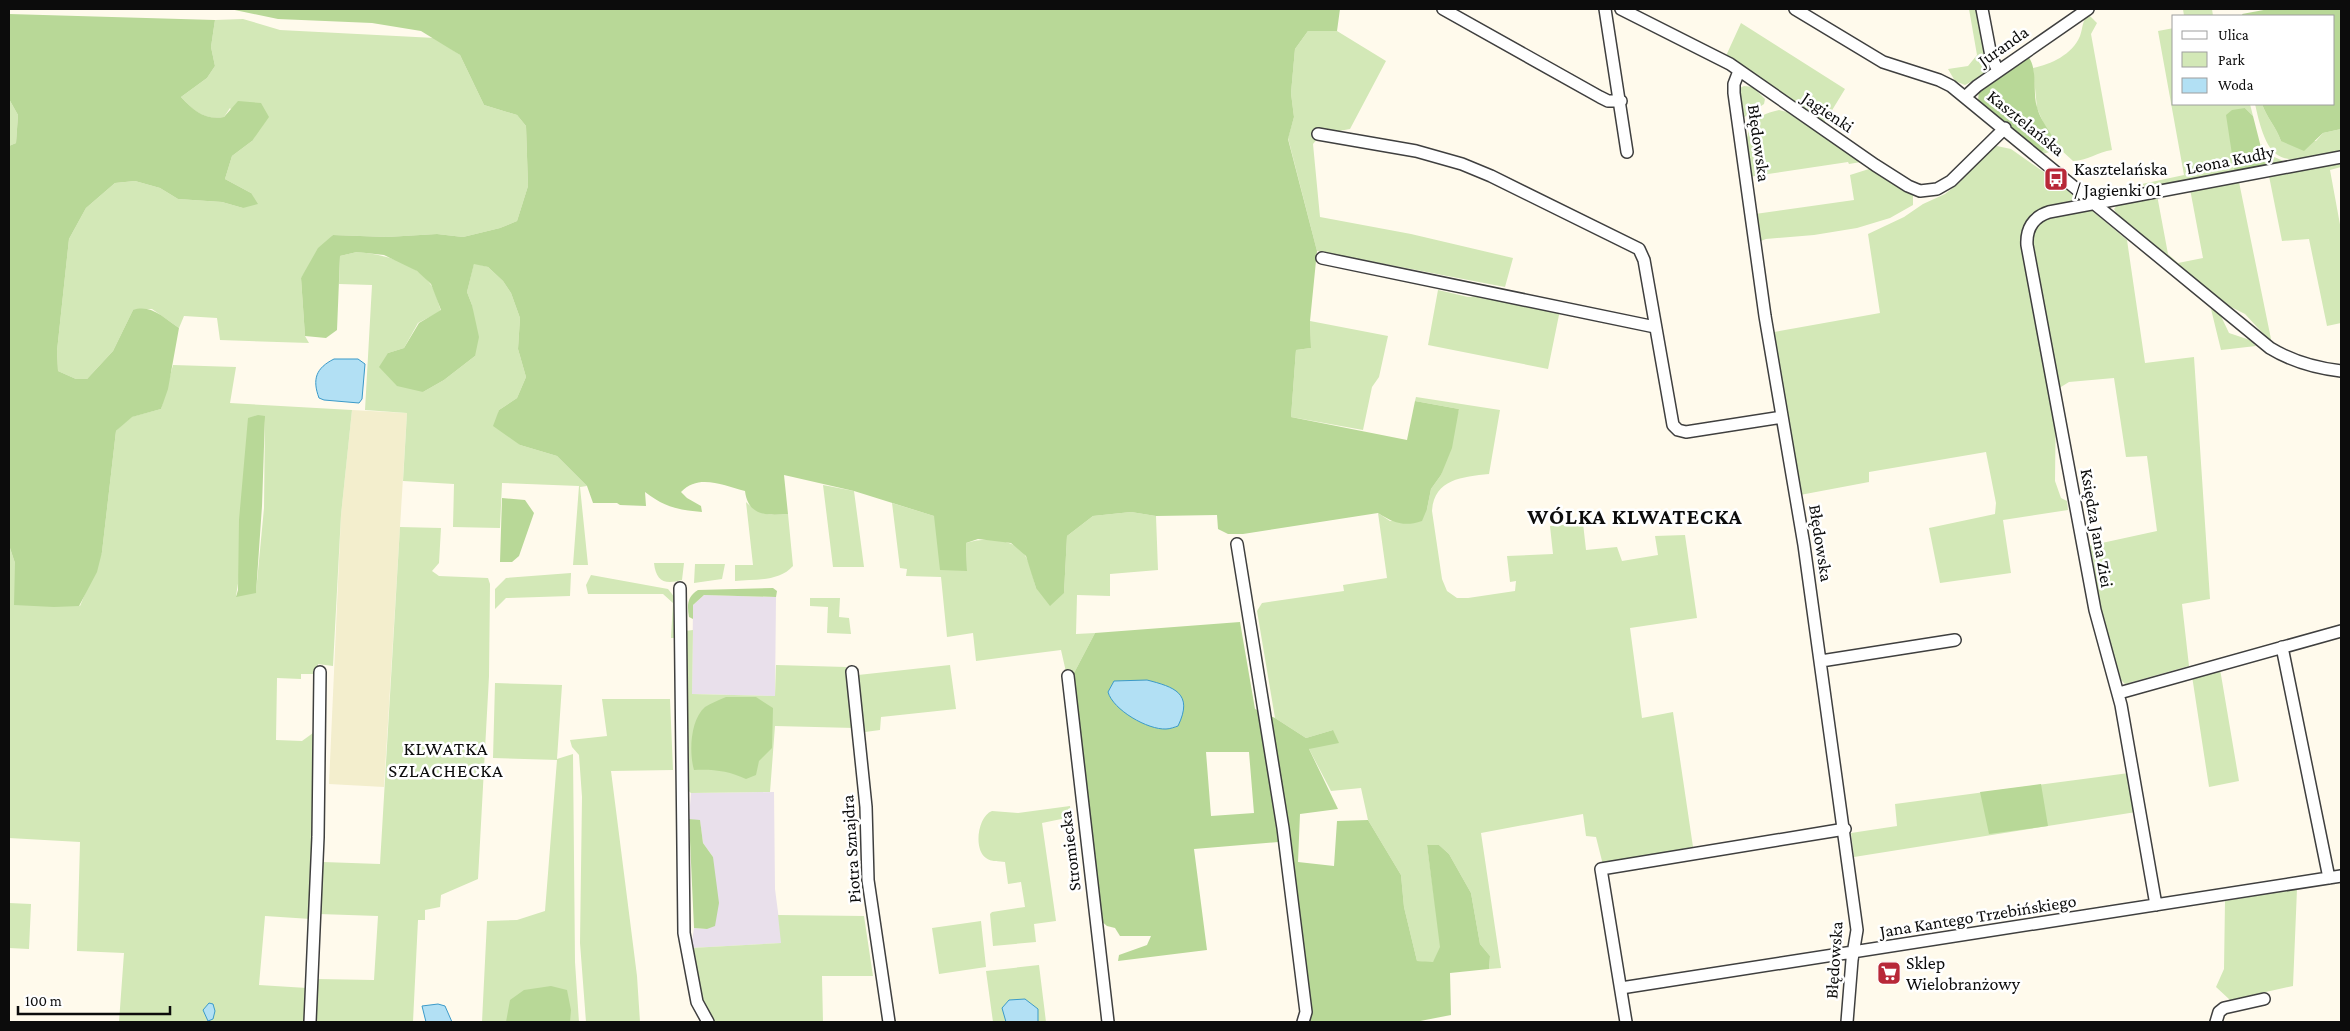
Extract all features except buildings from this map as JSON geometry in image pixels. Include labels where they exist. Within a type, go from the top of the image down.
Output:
[{"type":"street","points":[[1443,9],[1600,97],[1621,101]]},
{"type":"street","points":[[1605,9],[1621,101],[1627,152]]},
{"type":"street","name":"Jagienki","points":[[1621,9],[1720,59],[1875,165],[1908,186],[1920,191],[1937,189],[1951,181],[2005,128]]},
{"type":"street","name":"Kasztelańska","points":[[1795,9],[1883,62],[1939,80],[1965,97],[2270,348],[2306,365],[2341,371]]},
{"type":"street","points":[[1982,9],[1991,56],[1998,71]]},
{"type":"street","name":"Juranda","points":[[1965,97],[1977,86],[2088,9]]},
{"type":"street","name":"Błędowska","points":[[1739,71],[1734,84],[1734,92],[1765,316],[1821,661],[1857,930],[1847,1022]]},
{"type":"street","points":[[1318,134],[1416,151],[1462,164],[1633,246],[1643,254],[1670,418],[1678,430],[1695,431],[1782,417]]},
{"type":"street","name":"Leona Kudły","points":[[2095,203],[2341,157]]},
{"type":"street","name":"Księdza Jana Ziei","points":[[2095,203],[2040,215],[2032,223],[2027,236],[2095,610],[2119,693],[2156,905]]},
{"type":"street","points":[[1322,258],[1655,327]]},
{"type":"street","points":[[1237,544],[1283,828],[1306,1012],[1303,1022]]},
{"type":"street","points":[[680,588],[684,932],[697,1002],[708,1022]]},
{"type":"street","points":[[2119,693],[2341,631]]},
{"type":"street","points":[[1821,661],[1955,640]]},
{"type":"street","points":[[2282,647],[2328,878]]},
{"type":"street","points":[[310,1022],[318,837],[320,672]]},
{"type":"street","name":"Piotra Sznajdra","points":[[852,672],[866,807],[868,880],[888,1022]]},
{"type":"street","name":"Stromiecka","points":[[1068,676],[1108,1022]]},
{"type":"street","points":[[1626,1022],[1602,869],[1844,829]]},
{"type":"street","name":"Jana Kantego Trzebińskiego","points":[[1621,988],[2341,876]]},
{"type":"street","points":[[2216,1022],[2219,1012],[2224,1008],[2264,999]]},
{"type":"shaded area","points":[[352,410],[407,413],[384,787],[329,784],[341,515]]},
{"type":"shaded area","points":[[704,595],[776,597],[775,696],[692,694],[693,605]]},
{"type":"shaded area","points":[[774,792],[775,889],[782,943],[691,948],[694,928],[707,929],[713,857],[703,843],[700,821],[689,819],[691,793]]},
{"type":"green space","points":[[230,9],[1340,9],[1337,31],[1308,31],[1295,49],[1291,93],[1294,117],[1288,139],[1317,251],[1310,321],[1311,348],[1296,350],[1291,417],[1407,440],[1415,401],[1459,409],[1452,448],[1441,475],[1431,489],[1427,509],[1422,521],[1416,523],[1399,523],[1378,513],[1243,534],[1228,534],[1218,529],[1217,515],[1156,516],[1131,512],[1093,516],[1067,536],[1064,593],[1050,606],[1036,588],[1026,556],[1011,543],[978,539],[966,543],[967,571],[940,570],[934,516],[854,491],[784,475],[788,514],[773,515],[760,513],[750,505],[745,491],[712,482],[696,483],[688,486],[681,492],[701,506],[702,512],[672,507],[645,492],[646,506],[593,503],[587,486],[557,456],[520,445],[493,426],[499,410],[517,398],[526,377],[518,349],[520,318],[511,293],[503,281],[488,267],[474,264],[467,292],[479,337],[475,356],[444,380],[423,392],[397,386],[379,367],[388,353],[404,348],[419,323],[441,310],[431,284],[417,271],[384,255],[357,252],[340,256],[337,330],[326,338],[305,336],[301,278],[318,248],[333,235],[387,237],[437,234],[463,237],[500,228],[517,221],[528,186],[526,126],[517,115],[484,105],[460,55],[421,31],[372,23],[278,19]]},
{"type":"green space","points":[[1969,9],[1977,9],[1988,69],[1984,75],[1965,85],[1955,81],[1948,69],[1968,66],[1977,55]]},
{"type":"green space","points":[[2183,9],[2212,9],[2213,15],[2184,15]]},
{"type":"green space","points":[[2269,9],[2341,9],[2341,129],[2323,133],[2304,151],[2281,141],[2262,105],[2335,105],[2335,15],[2242,14]]},
{"type":"green space","points":[[9,14],[215,20],[211,47],[215,66],[207,78],[181,97],[195,110],[205,116],[224,117],[238,101],[261,103],[269,117],[252,141],[232,156],[225,179],[251,193],[258,204],[243,208],[222,202],[178,199],[160,188],[135,181],[115,183],[86,208],[69,239],[57,351],[58,371],[76,379],[87,379],[113,351],[133,310],[152,310],[179,328],[168,389],[161,409],[132,417],[116,431],[102,552],[97,572],[79,606],[14,605],[15,563],[9,545],[9,146],[16,143],[18,115],[9,99]]},
{"type":"green space","points":[[2088,14],[2097,23],[2091,34],[2112,150],[2083,160],[2073,161],[2060,149],[2039,155],[2045,147],[2043,122],[2037,108],[2033,68],[2060,58],[2072,48],[2080,36]]},
{"type":"green space","points":[[243,19],[280,30],[435,38],[460,55],[484,105],[517,115],[526,126],[528,186],[517,221],[500,228],[463,237],[437,234],[387,237],[333,235],[301,278],[305,336],[309,343],[220,340],[217,318],[184,316],[179,328],[152,309],[133,310],[113,351],[87,379],[76,379],[58,371],[57,351],[69,239],[86,208],[115,183],[135,181],[160,188],[178,199],[222,202],[243,208],[251,193],[225,179],[232,156],[252,141],[230,108],[224,117],[205,116],[195,110],[181,97],[207,78],[215,66],[211,47],[215,20]]},
{"type":"green space","points":[[1741,23],[1845,89],[1823,125],[1725,58]]},
{"type":"green space","points":[[2172,28],[2172,105],[2250,105],[2253,116],[2245,108],[2235,174],[2146,187],[2142,184],[2184,175],[2158,31]]},
{"type":"green space","points":[[1308,31],[1337,31],[1386,61],[1350,129],[1339,131],[1334,141],[1318,138],[1313,144],[1320,217],[1411,234],[1513,258],[1505,287],[1317,251],[1288,138],[1294,117],[1291,93],[1295,49]]},
{"type":"green space","points":[[2026,54],[2030,59],[2034,72],[2038,111],[2054,139],[2039,155],[1978,101],[1979,90]]},
{"type":"green space","points":[[1744,86],[1753,87],[1765,99],[1764,104],[1740,120],[1740,88]]},
{"type":"green space","points":[[9,99],[18,115],[16,143],[9,146]]},
{"type":"green space","points":[[2255,105],[2262,105],[2281,141],[2316,141],[2323,133],[2341,129],[2341,152],[2305,159],[2281,157],[2273,151],[2266,141]]},
{"type":"green space","points":[[2245,108],[2253,116],[2266,167],[2235,174],[2226,115],[2232,110]]},
{"type":"green space","points":[[1779,110],[1787,112],[1861,162],[1849,164],[1848,162],[1748,177],[1746,144],[1751,126],[1757,119]]},
{"type":"green space","points":[[2261,144],[2272,156],[2288,163],[2266,167]]},
{"type":"green space","points":[[1997,146],[2011,149],[2058,182],[2127,240],[2145,363],[2194,357],[2210,599],[2182,604],[2189,666],[2125,684],[2120,679],[2101,617],[2088,546],[2157,531],[2147,456],[2126,457],[2114,378],[2069,382],[2056,390],[2055,481],[2061,498],[2067,501],[2068,510],[2003,520],[2011,573],[1940,583],[1929,528],[1995,514],[1996,503],[1986,452],[1869,472],[1869,482],[1800,495],[1778,379],[1774,332],[1880,313],[1868,234],[1904,217],[1923,204],[1945,194],[1959,183],[1990,149]]},
{"type":"green space","points":[[2341,161],[2341,167],[2330,170],[2341,230],[2341,323],[2327,326],[2309,239],[2282,241],[2269,176]]},
{"type":"green space","points":[[1869,169],[1913,194],[1913,205],[1890,218],[1857,228],[1814,235],[1766,239],[1758,242],[1755,214],[1854,200],[1850,175]]},
{"type":"green space","points":[[2239,182],[2271,339],[2269,340],[2245,314],[2227,305],[2137,232],[2114,209],[2120,202],[2157,195],[2168,254],[2178,263],[2203,258],[2190,189]]},
{"type":"green space","points":[[357,252],[387,257],[408,265],[425,277],[434,291],[441,311],[418,323],[404,348],[388,353],[423,392],[444,380],[475,356],[472,305],[467,292],[474,263],[488,267],[503,281],[511,293],[520,318],[518,349],[526,377],[517,398],[499,410],[497,419],[520,445],[557,456],[587,486],[580,487],[588,565],[573,565],[579,486],[502,483],[500,528],[453,527],[454,484],[403,481],[407,413],[365,410],[372,285],[339,284],[340,256]]},
{"type":"green space","points":[[1438,290],[1468,297],[1482,296],[1560,310],[1548,369],[1428,345]]},
{"type":"green space","points":[[2211,309],[2220,314],[2229,333],[2250,340],[2256,346],[2221,350]]},
{"type":"green space","points":[[1310,321],[1388,336],[1379,377],[1372,387],[1363,430],[1291,417],[1296,350],[1311,348]]},
{"type":"green space","points":[[173,365],[236,367],[230,403],[352,410],[341,515],[333,666],[318,664],[316,674],[301,674],[301,679],[277,678],[276,740],[302,741],[313,733],[317,742],[311,919],[265,916],[259,985],[307,988],[305,1022],[119,1022],[124,953],[77,951],[80,842],[9,838],[9,545],[15,563],[80,606],[102,552],[116,431],[131,417],[161,409]],"holes":[[[265,416],[264,508],[256,592],[236,596]]]},
{"type":"green space","points":[[1416,397],[1500,410],[1489,474],[1451,482],[1438,492],[1434,500],[1432,511],[1442,579],[1447,591],[1457,598],[1515,591],[1516,581],[1510,582],[1507,556],[1553,554],[1550,526],[1583,523],[1586,550],[1617,547],[1622,561],[1658,555],[1655,536],[1685,535],[1697,618],[1630,628],[1642,718],[1673,712],[1693,847],[1603,865],[1596,837],[1586,836],[1583,814],[1481,833],[1501,968],[1489,969],[1490,956],[1480,944],[1471,893],[1449,854],[1439,845],[1427,845],[1441,947],[1433,963],[1417,961],[1404,907],[1401,875],[1368,820],[1361,788],[1331,791],[1309,749],[1333,730],[1306,738],[1275,718],[1257,611],[1262,603],[1344,591],[1343,585],[1387,578],[1378,513],[1390,521],[1427,509],[1431,489],[1441,475],[1459,409],[1415,401]]},
{"type":"green space","points":[[258,415],[265,416],[262,506],[256,593],[236,597],[238,590],[239,520],[248,418]]},
{"type":"green space","points":[[823,485],[854,491],[864,567],[833,567]]},
{"type":"green space","points":[[502,498],[525,500],[534,513],[519,556],[512,562],[500,562]]},
{"type":"green space","points":[[746,502],[765,514],[788,514],[793,566],[781,575],[766,579],[735,581],[735,565],[753,565]]},
{"type":"green space","points":[[892,503],[934,516],[967,571],[966,543],[991,540],[1008,543],[1022,551],[1026,557],[1036,588],[1064,593],[1067,536],[1093,516],[1131,512],[1156,516],[1158,570],[1110,574],[1110,596],[1077,595],[1076,634],[1095,633],[1074,673],[1066,672],[1061,650],[976,661],[973,633],[947,637],[941,577],[906,576],[907,569],[900,568]]},
{"type":"green space","points":[[400,527],[441,528],[439,563],[432,571],[439,576],[488,578],[490,584],[489,676],[478,879],[441,895],[440,907],[425,910],[425,920],[418,920],[413,1022],[314,1022],[317,979],[374,980],[378,916],[319,914],[323,862],[380,864]]},
{"type":"green space","points":[[654,563],[684,563],[682,580],[666,582],[662,580],[657,574]]},
{"type":"green space","points":[[695,564],[725,564],[722,579],[694,583]]},
{"type":"green space","points":[[571,573],[570,596],[506,598],[495,609],[495,589],[506,578]]},
{"type":"green space","points":[[591,575],[668,589],[676,599],[677,638],[671,638],[673,603],[663,594],[588,594],[586,585]]},
{"type":"green space","points":[[773,588],[777,591],[776,597],[704,595],[693,605],[693,619],[689,617],[689,602],[692,595],[698,590]]},
{"type":"green space","points":[[810,598],[840,598],[839,617],[849,618],[851,634],[827,633],[828,607],[810,606]]},
{"type":"green space","points":[[1240,622],[1255,709],[1275,718],[1306,738],[1333,730],[1339,743],[1309,749],[1338,809],[1300,814],[1298,862],[1334,866],[1337,821],[1368,820],[1401,875],[1404,907],[1417,961],[1433,962],[1440,947],[1427,845],[1439,845],[1449,854],[1471,893],[1480,944],[1490,956],[1489,969],[1450,973],[1451,1015],[1415,1022],[1309,1022],[1299,939],[1291,940],[1278,842],[1194,849],[1207,950],[1118,961],[1119,955],[1147,945],[1151,936],[1120,936],[1115,928],[1107,926],[1099,919],[1074,673],[1095,633]],"holes":[[[1206,752],[1249,752],[1254,813],[1211,816]]]},
{"type":"green space","points":[[693,630],[692,694],[775,696],[776,665],[846,667],[855,728],[775,726],[770,792],[691,793],[686,789],[685,631]]},
{"type":"green space","points":[[950,665],[956,709],[881,717],[880,730],[865,732],[862,722],[858,675]]},
{"type":"green space","points":[[2220,669],[2239,781],[2209,787],[2192,676]]},
{"type":"green space","points":[[495,683],[562,685],[557,759],[573,754],[575,962],[579,1022],[482,1022],[487,921],[517,920],[545,911],[557,760],[493,758]]},
{"type":"green space","points":[[726,697],[756,697],[773,708],[772,748],[759,761],[756,775],[746,779],[721,771],[694,770],[692,763],[691,746],[696,720],[705,707]]},
{"type":"green space","points":[[602,699],[670,699],[673,770],[611,771],[637,976],[640,1022],[586,1022],[580,943],[582,797],[579,755],[572,747],[570,740],[607,736]]},
{"type":"green space","points":[[2129,773],[2136,812],[1854,857],[1851,833],[1897,826],[1895,804]]},
{"type":"green space","points":[[2041,784],[2048,826],[1989,834],[1980,792]]},
{"type":"green space","points":[[1070,806],[1071,817],[1042,823],[1056,921],[1034,924],[1036,942],[993,946],[990,914],[992,912],[1025,907],[1021,882],[1008,884],[1005,862],[986,858],[979,848],[978,840],[983,819],[992,811],[1018,813]]},
{"type":"green space","points":[[689,819],[700,820],[703,843],[713,857],[719,903],[715,926],[707,929],[694,928]]},
{"type":"green space","points":[[2297,889],[2293,986],[2230,1000],[2216,987],[2224,969],[2225,901]]},
{"type":"green space","points":[[9,903],[31,904],[29,949],[9,948]]},
{"type":"green space","points":[[778,915],[864,916],[873,976],[822,976],[823,1022],[717,1022],[709,1016],[700,999],[691,948],[781,943]]},
{"type":"green space","points":[[981,921],[986,967],[939,974],[932,928]]},
{"type":"green space","points":[[1039,965],[1046,1022],[993,1022],[986,971]]},
{"type":"green space","points":[[551,986],[567,990],[571,1010],[570,1022],[506,1022],[510,1000],[524,990]]},
{"type":"water","points":[[334,359],[358,359],[365,364],[362,399],[359,403],[319,398],[316,385],[317,375],[323,366]]},
{"type":"water","points":[[1147,680],[1179,693],[1184,706],[1178,726],[1168,729],[1159,728],[1132,718],[1117,706],[1108,692],[1114,681]]},
{"type":"water","points":[[1025,999],[1038,1009],[1038,1022],[1006,1022],[1002,1008],[1009,1000]]},
{"type":"water","points":[[209,1003],[213,1004],[215,1011],[213,1019],[208,1021],[203,1010]]},
{"type":"water","points":[[438,1004],[445,1006],[452,1022],[426,1022],[422,1006]]},
{"type":"place","name":"Kasztelańska / Jagienki 01","points":[[2056,179]]},
{"type":"place","name":"Sklep Wielobranżowy","points":[[1889,973]]},
{"type":"district","name":"WÓLKA KLWATECKA","points":[[1635,516]]},
{"type":"district","name":"KLWATKA SZLACHECKA","points":[[446,759]]}]
